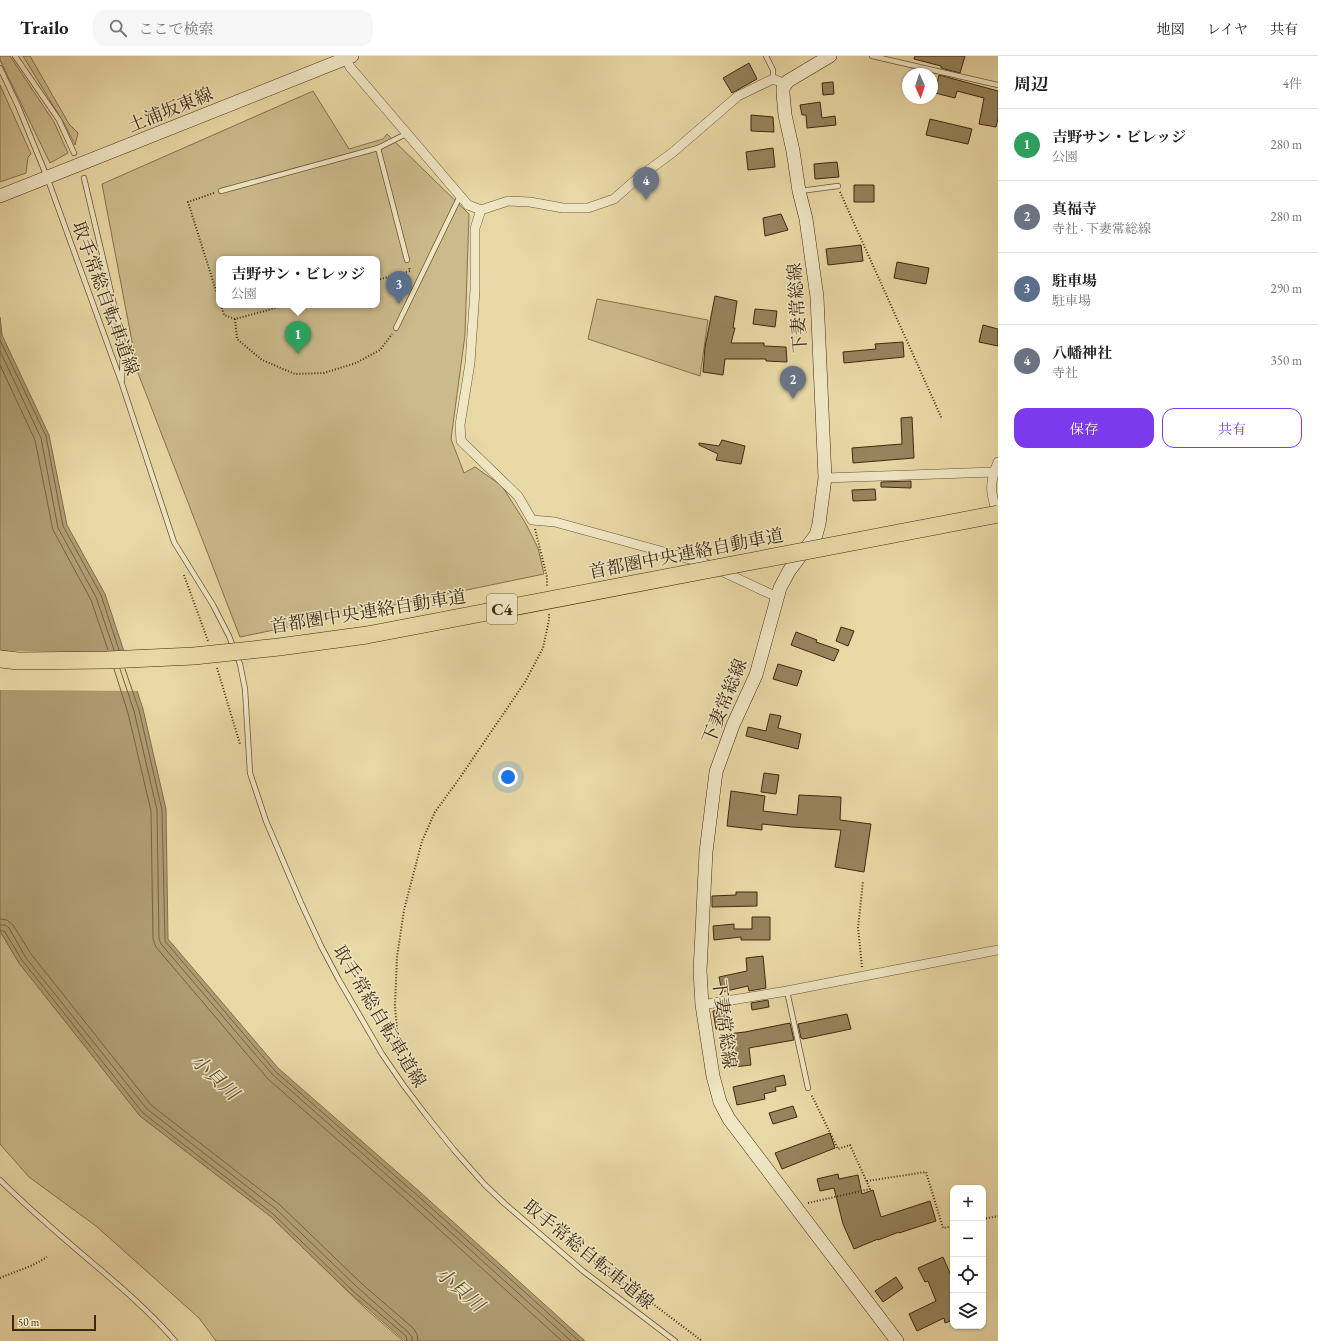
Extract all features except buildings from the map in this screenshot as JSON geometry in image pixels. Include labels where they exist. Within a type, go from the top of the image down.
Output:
[{"type":"highway","name":"首都圏中央連絡自動車道","points":[[0,659],[18,661],[107,660],[194,656],[279,647],[360,636],[998,516]]},
{"type":"main road","points":[[780,82],[830,56]]},
{"type":"main road","name":"土浦坂東線","points":[[0,196],[349,57]]},
{"type":"main road","name":"下妻常総線","points":[[780,82],[783,88],[785,115],[793,151],[799,191],[806,219],[817,297],[825,478],[819,524],[816,535],[789,571],[777,597],[756,675],[733,725],[716,772],[706,852],[700,971],[702,1005],[711,1062],[720,1102],[729,1119],[897,1341]]},
{"type":"street","points":[[349,57],[350,67],[408,133],[460,196],[468,205],[481,210],[508,201],[530,202],[563,208],[588,208],[614,199],[672,153],[738,96],[780,82]]},
{"type":"street","points":[[481,210],[475,228],[475,290],[472,341],[460,425],[461,441],[518,496],[532,520],[555,522],[704,563],[777,597]]},
{"type":"street","points":[[998,462],[994,472],[991,492],[998,516]]},
{"type":"street","points":[[825,478],[994,472]]},
{"type":"street","points":[[702,1005],[787,991],[863,975],[998,950]]},
{"type":"lane","points":[[15,56],[59,120],[74,153]]},
{"type":"lane","points":[[766,56],[780,82]]},
{"type":"lane","points":[[872,56],[998,85]]},
{"type":"lane","name":"取手常総自転車道線","points":[[0,68],[18,106],[122,384],[174,542],[213,605],[229,636],[240,664],[245,689],[250,773],[266,821],[321,946],[358,1014],[404,1086],[454,1150],[485,1185],[583,1271],[675,1341]]},
{"type":"lane","points":[[221,191],[378,148],[408,133]]},
{"type":"lane","points":[[378,148],[407,260]]},
{"type":"lane","points":[[84,178],[124,343],[122,384]]},
{"type":"lane","points":[[799,191],[838,186]]},
{"type":"lane","points":[[396,328],[460,196]]},
{"type":"lane","points":[[787,991],[808,1088]]},
{"type":"lane","points":[[0,1180],[60,1235],[132,1297],[164,1328],[175,1341]]},
{"type":"path","points":[[838,186],[942,419]]},
{"type":"path","points":[[216,291],[188,202],[221,191]]},
{"type":"path","points":[[380,279],[410,271],[407,260]]},
{"type":"path","points":[[221,308],[224,315],[235,319],[276,308]]},
{"type":"path","points":[[235,319],[237,339],[262,360],[295,374],[324,373],[356,363],[380,350],[396,328]]},
{"type":"path","points":[[532,520],[547,577],[548,591]]},
{"type":"path","points":[[404,1086],[398,1043],[395,1005],[397,957],[404,910],[422,841],[435,812],[525,682],[543,648],[549,613]]},
{"type":"path","points":[[863,881],[858,928],[863,975]]},
{"type":"path","points":[[795,1206],[870,1189],[850,1145],[838,1149],[808,1088]]},
{"type":"path","points":[[866,1181],[926,1172],[943,1228],[950,1227]]},
{"type":"path","points":[[986,1218],[998,1216]]},
{"type":"path","points":[[0,1278],[33,1265],[47,1257]]},
{"type":"path","points":[[594,1261],[702,1341]]},
{"type":"shaded area","points":[[0,56],[10,56],[54,122],[68,153],[50,163],[0,60]]},
{"type":"shaded area","points":[[23,56],[30,56],[69,124],[78,133],[75,145],[65,125]]},
{"type":"shaded area","points":[[0,85],[31,154],[28,157],[26,173],[0,182]]},
{"type":"shaded area","points":[[313,91],[349,149],[383,139],[387,134],[469,214],[465,335],[451,439],[464,473],[475,467],[502,486],[526,524],[538,548],[544,574],[240,637],[138,373],[102,184]]},
{"type":"shaded area","points":[[597,299],[708,320],[700,376],[588,339]]},
{"type":"shaded area","points":[[0,931],[19,963],[140,1116],[270,1216],[367,1310],[403,1341],[216,1341],[199,1318],[96,1226],[29,1177],[0,1144]]},
{"type":"water","name":"小貝川","points":[[0,317],[2,335],[49,435],[67,525],[105,594],[143,709],[166,809],[168,939],[278,1068],[420,1192],[585,1341],[405,1341],[351,1294],[270,1216],[140,1116],[19,963],[0,931]]},
{"type":"pier","points":[[0,651],[126,651],[139,691],[0,690]]},
{"type":"place","name":"八幡神社","points":[[646,200]]},
{"type":"place","name":"駐車場","points":[[399,304]]},
{"type":"place","name":"吉野サン・ビレッジ","points":[[298,354]]},
{"type":"place","name":"真福寺","points":[[793,399]]}]
